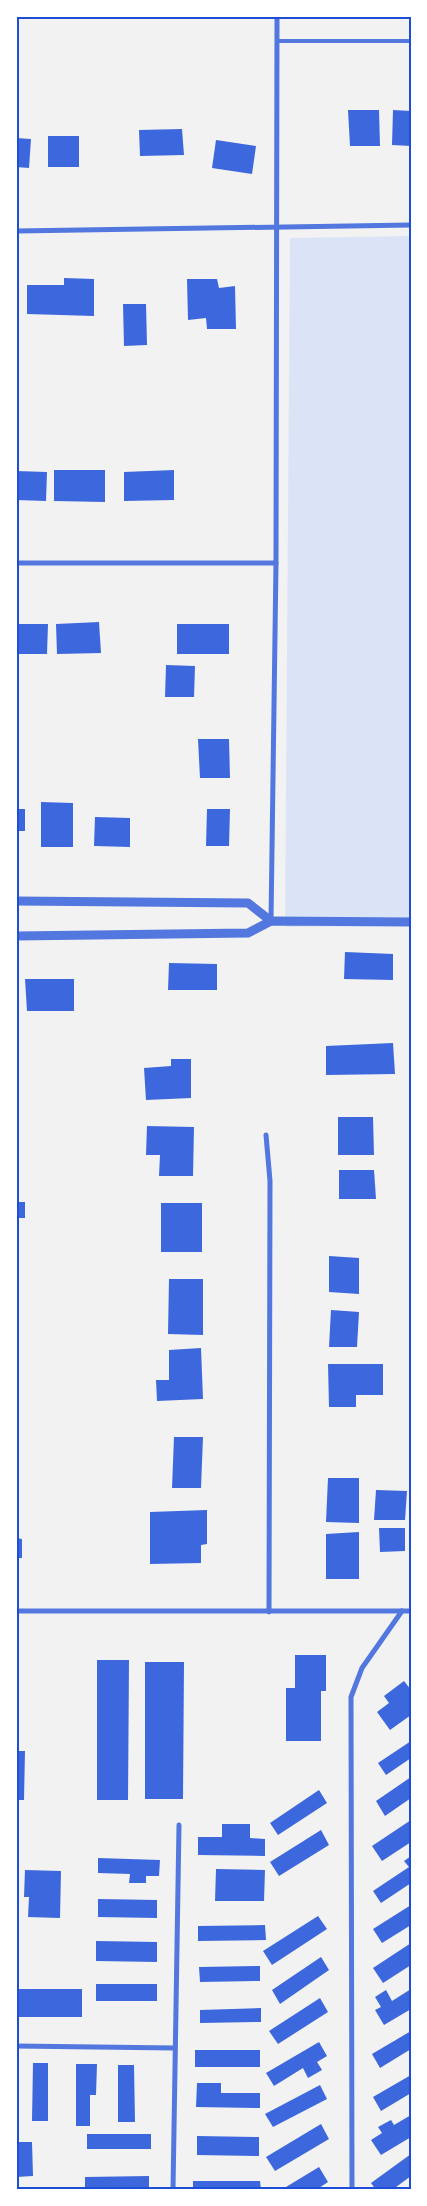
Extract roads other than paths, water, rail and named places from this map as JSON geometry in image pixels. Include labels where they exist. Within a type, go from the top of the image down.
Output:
[{"type":"street","points":[[271,921],[276,563],[277,16]]},
{"type":"street","points":[[16,231],[411,225]]},
{"type":"street","points":[[16,563],[276,563]]},
{"type":"street","points":[[16,901],[248,903],[271,921]]},
{"type":"street","points":[[16,936],[248,933],[271,921],[411,922]]},
{"type":"street","points":[[266,1135],[270,1181],[269,1612]]},
{"type":"street","points":[[352,2190],[351,1697],[362,1668],[402,1611]]},
{"type":"street","points":[[16,1612],[411,1611]]},
{"type":"street","points":[[173,2190],[179,1825]]},
{"type":"street","points":[[16,2046],[175,2048]]},
{"type":"lane","points":[[277,41],[411,41]]}]
